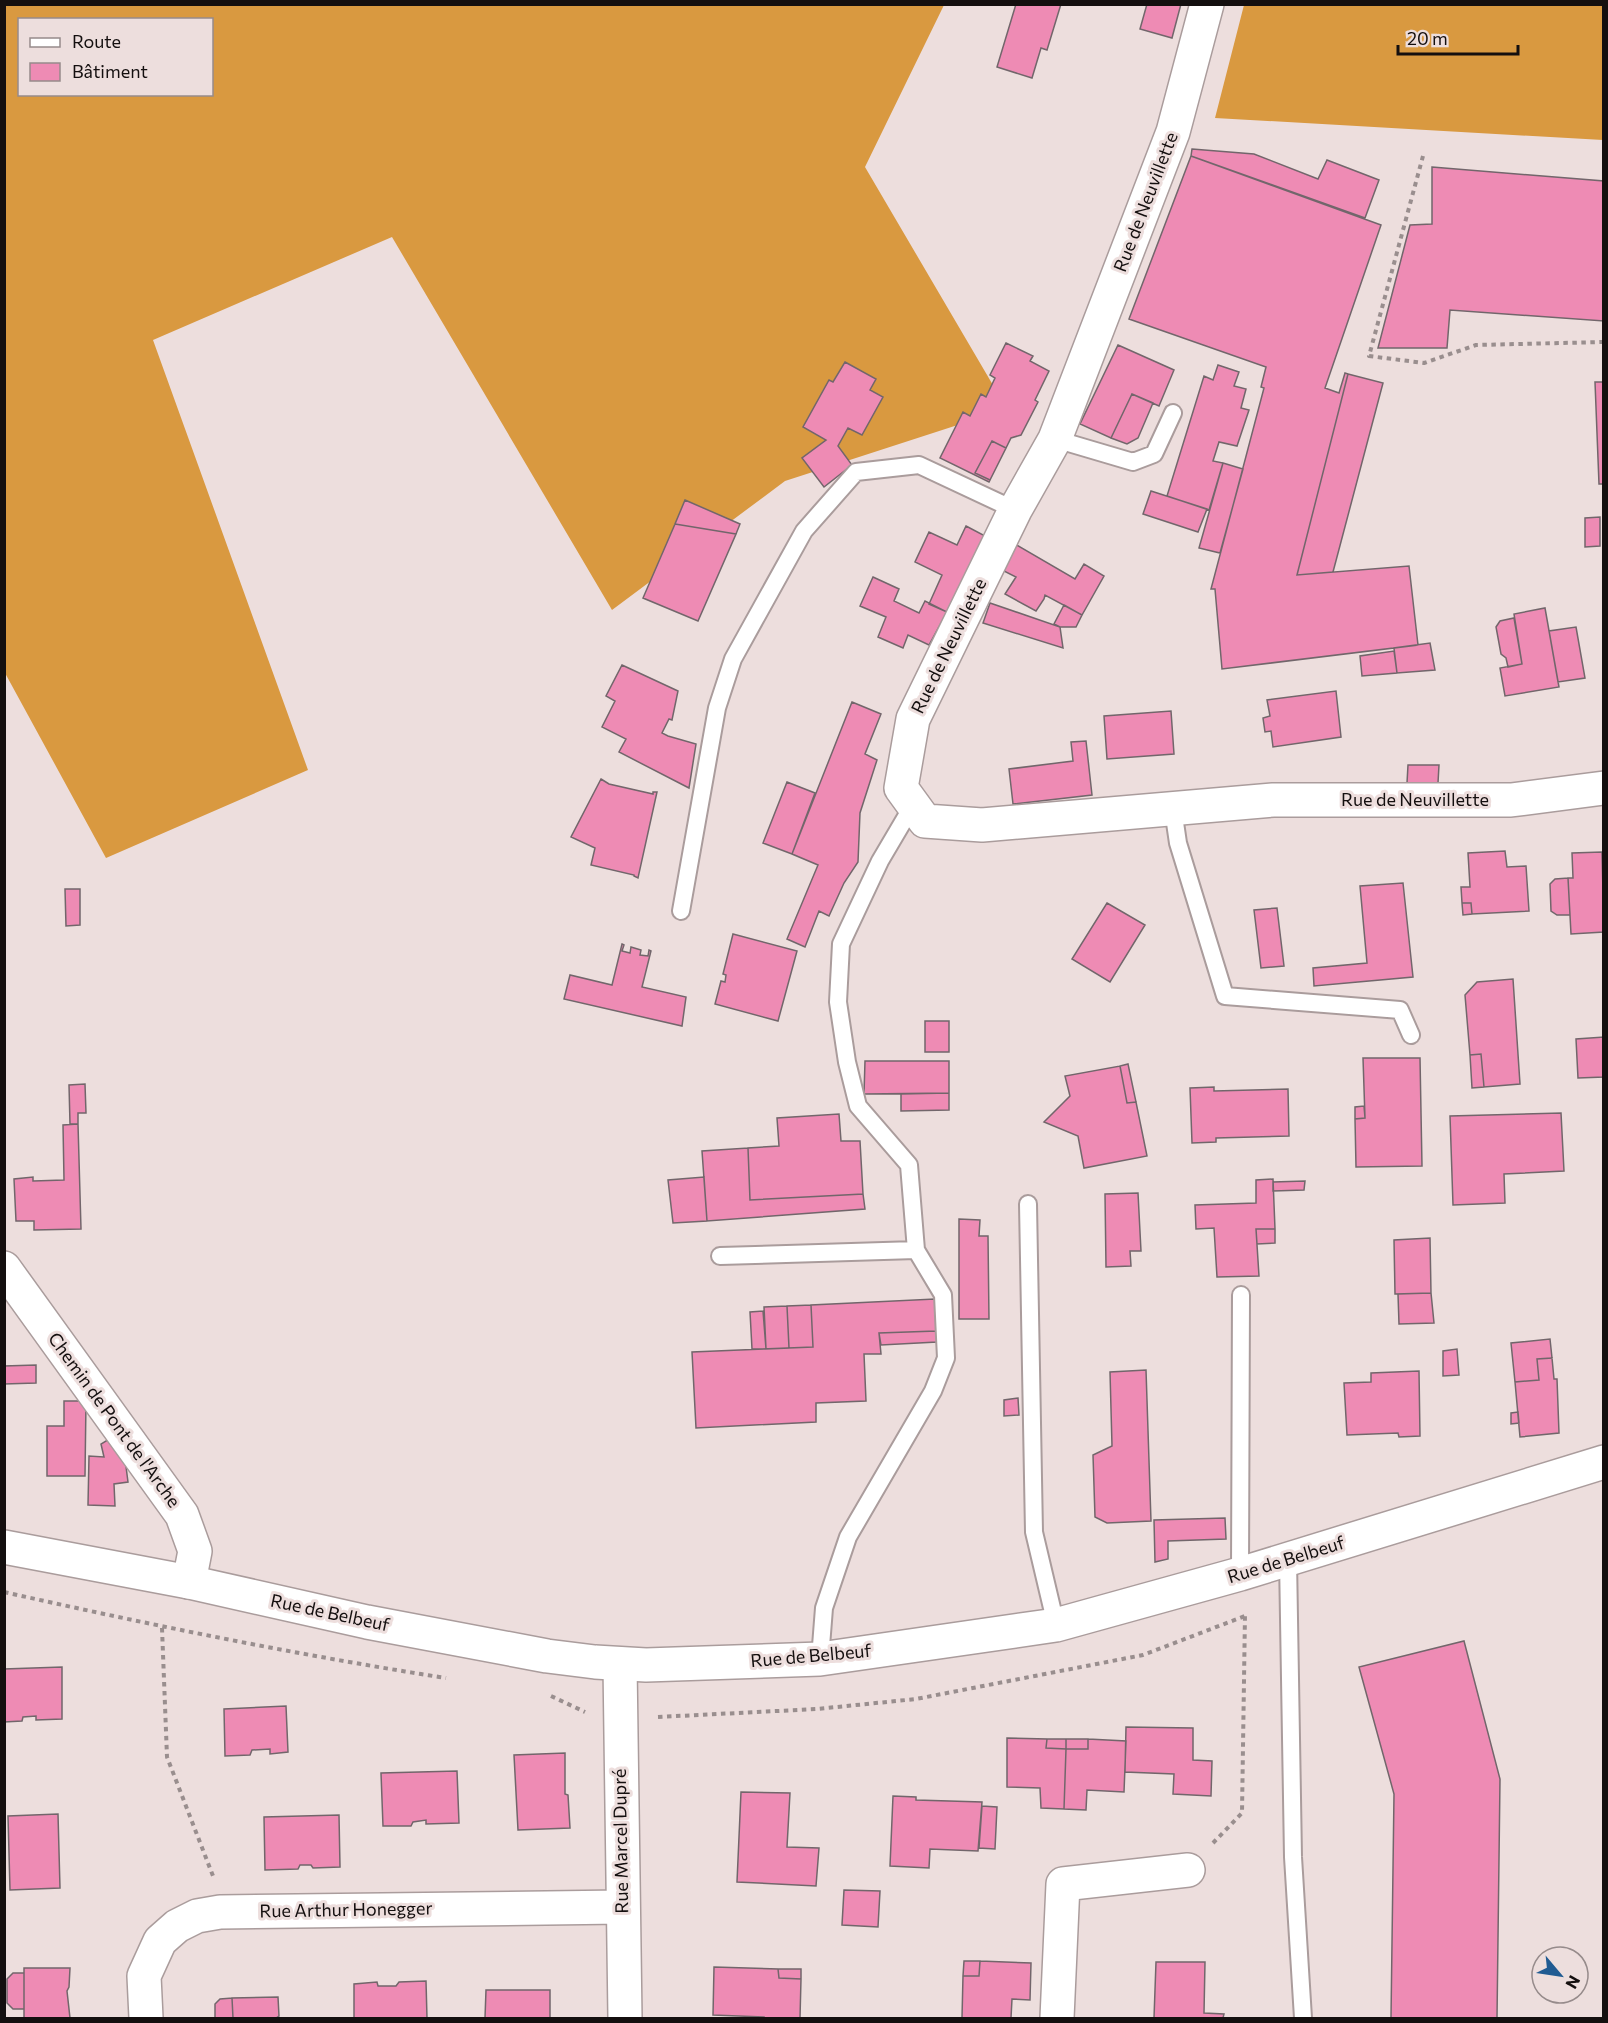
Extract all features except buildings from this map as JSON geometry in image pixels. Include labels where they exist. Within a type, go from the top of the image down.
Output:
[{"type":"street","name":"Rue de Neuvillette","points":[[1208,4],[1173,132],[1055,439],[1015,510],[913,719],[901,788],[926,821],[982,825],[1273,800],[1511,800],[1604,788]]},
{"type":"street","name":"Chemin de Pont de l'Arche","points":[[4,1268],[182,1515],[195,1551],[189,1582]]},
{"type":"street","name":"Rue de Belbeuf","points":[[4,1547],[189,1582],[367,1622],[547,1656],[620,1664],[820,1659],[1056,1625],[1240,1574],[1604,1462]]},
{"type":"street","name":"Rue Marcel Dupré","points":[[620,1664],[625,2019]]},
{"type":"street","points":[[1057,2019],[1063,1884],[1188,1870]]},
{"type":"street","name":"Rue Arthur Honegger","points":[[146,2019],[144,1976],[160,1941],[177,1926],[197,1916],[220,1912],[622,1907]]},
{"type":"lane","points":[[1055,439],[1133,462],[1154,454],[1173,413]]},
{"type":"lane","points":[[681,911],[717,708],[733,658],[804,531],[856,472],[919,465],[1015,510]]},
{"type":"lane","points":[[820,1659],[824,1608],[848,1537],[933,1391],[946,1358],[943,1295],[916,1250],[909,1165],[858,1106],[838,1002],[841,944],[880,861],[913,805]]},
{"type":"lane","points":[[1173,809],[1178,843],[1225,996],[1400,1010],[1411,1035]]},
{"type":"lane","points":[[1028,1204],[1034,1532],[1056,1625]]},
{"type":"lane","points":[[720,1256],[916,1250]]},
{"type":"lane","points":[[1240,1295],[1240,1574]]},
{"type":"lane","points":[[1288,1559],[1293,1857],[1303,2019]]},
{"type":"path","points":[[1423,156],[1369,356],[1424,363],[1476,345],[1604,342]]},
{"type":"path","points":[[1188,1870],[1242,1813],[1246,1626],[1240,1574]]},
{"type":"path","points":[[162,1628],[167,1757],[219,1890],[220,1912]]},
{"type":"shaded area","points":[[4,5],[944,5],[865,167],[1007,409],[785,481],[612,610],[392,237],[153,340],[308,770],[106,858],[5,673]]},
{"type":"shaded area","points":[[1244,5],[1603,5],[1603,140],[1215,118]]}]
